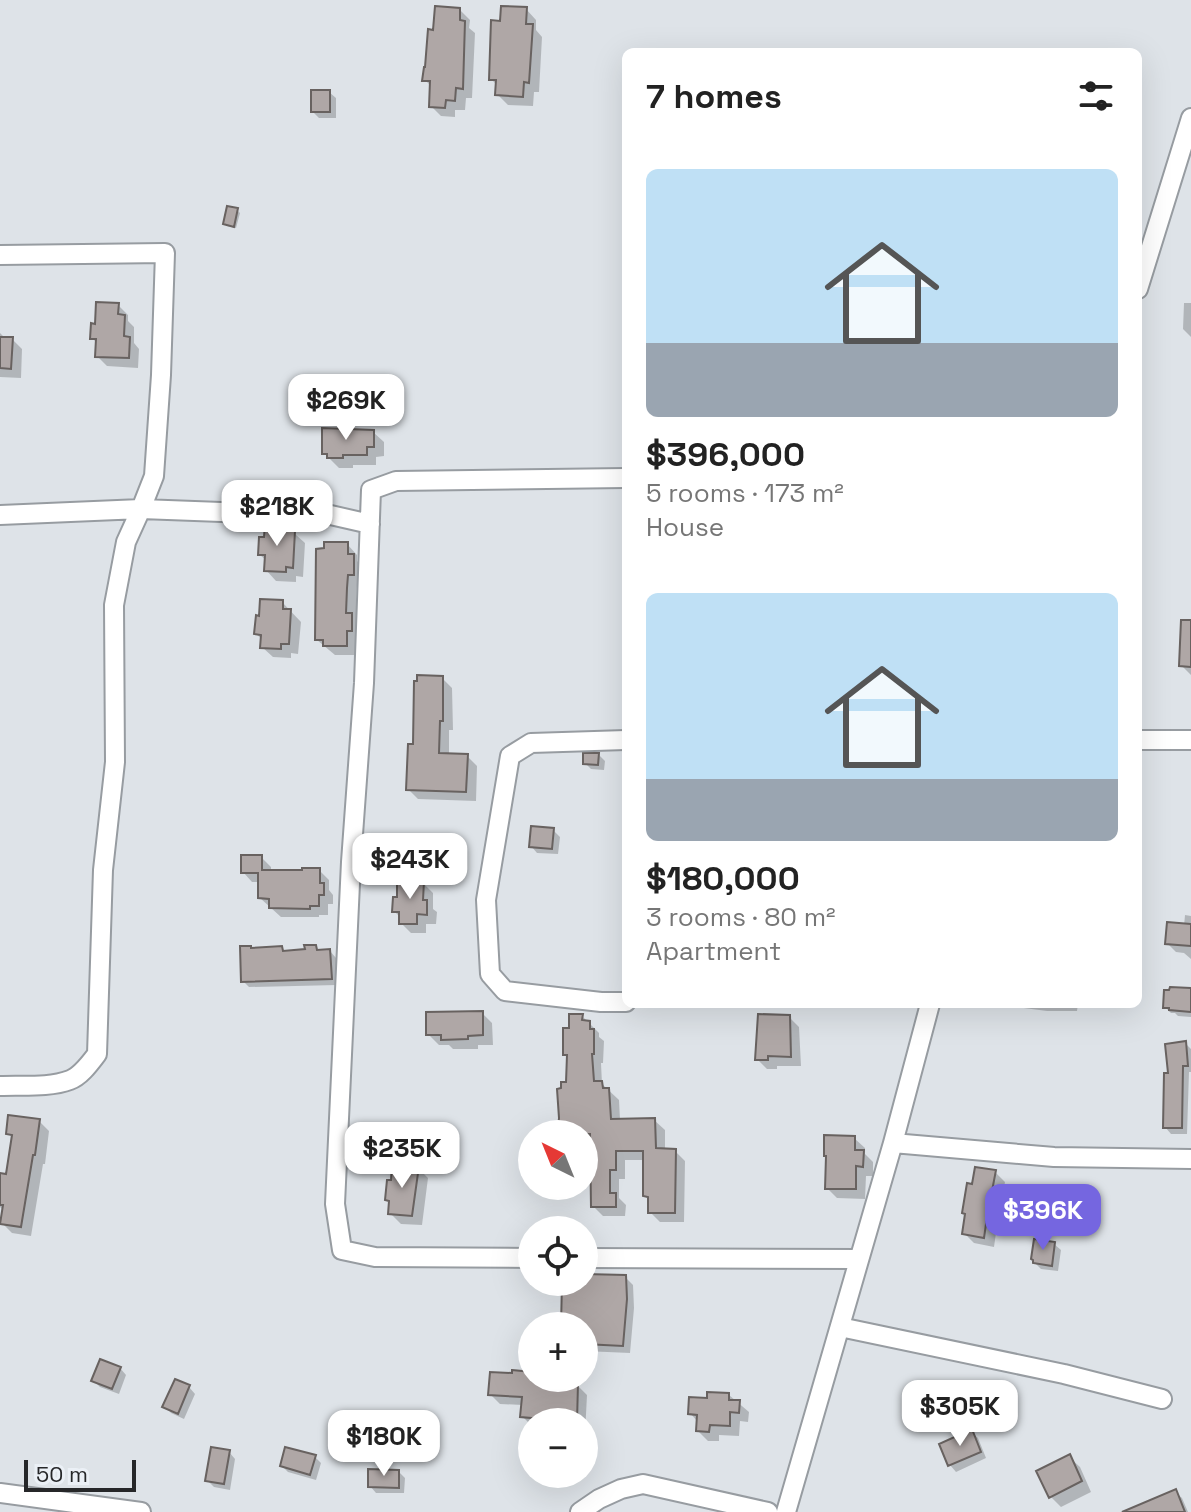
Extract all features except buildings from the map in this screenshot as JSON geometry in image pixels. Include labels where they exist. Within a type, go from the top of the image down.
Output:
[{"type":"street","points":[[1142,276],[1191,118]]},
{"type":"street","points":[[0,255],[165,253],[154,476],[126,542],[114,605],[115,762],[103,870],[97,1054],[72,1080],[49,1085],[0,1086]]},
{"type":"street","points":[[518,1258],[375,1257],[342,1250],[335,1204],[351,862],[364,683],[371,490],[396,481],[622,478]]},
{"type":"street","points":[[0,515],[141,509],[248,513],[313,511],[370,524]]},
{"type":"street","points":[[622,740],[531,743],[510,756],[486,900],[490,974],[505,991],[622,1002]]},
{"type":"street","points":[[1142,740],[1191,740]]},
{"type":"street","points":[[786,1512],[929,1008]]},
{"type":"street","points":[[893,1143],[1054,1157],[1191,1159]]},
{"type":"street","points":[[598,1258],[859,1259]]},
{"type":"street","points":[[840,1327],[1064,1374],[1162,1399]]},
{"type":"street","points":[[580,1512],[621,1489],[643,1484],[768,1512]]},
{"type":"street","points":[[0,1493],[141,1512]]}]
